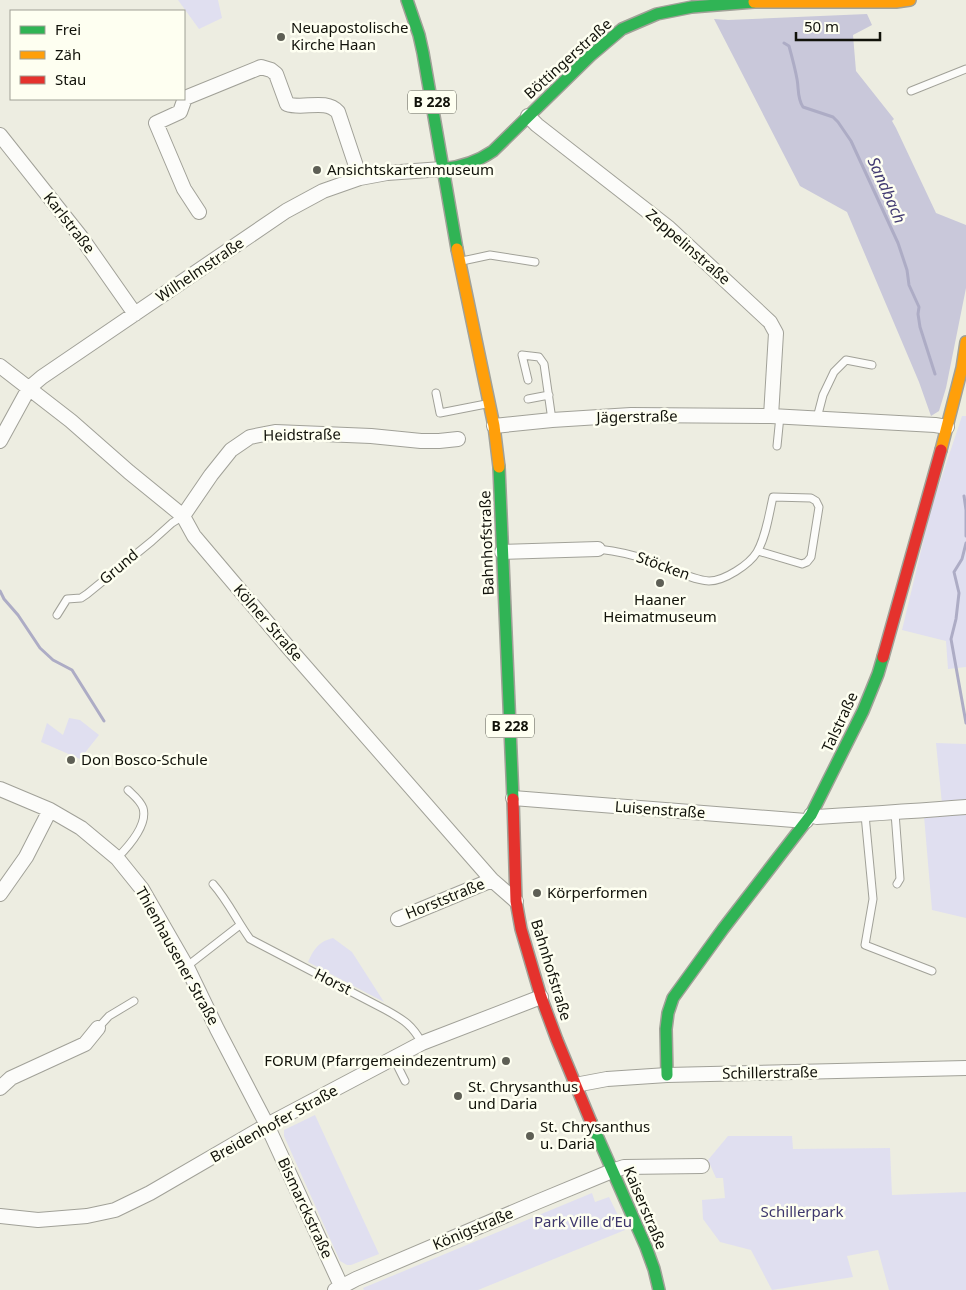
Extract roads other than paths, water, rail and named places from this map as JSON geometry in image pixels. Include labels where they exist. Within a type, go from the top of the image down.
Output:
[{"type":"main road","name":"Bahnhofstraße","points":[[407,0],[423,53],[459,262],[494,426],[499,466],[516,901],[521,930],[542,997],[575,1085]]},
{"type":"main road","name":"Böttingerstraße","points":[[442,169],[462,167],[482,160],[590,56],[622,29],[657,14],[692,7],[755,2],[896,2],[910,0]]},
{"type":"main road","name":"Talstraße","points":[[667,1075],[666,1029],[668,1012],[673,998],[808,818],[863,711],[878,674],[947,427],[962,368],[966,342]]},
{"type":"main road","name":"Kaiserstraße","points":[[575,1085],[646,1247],[654,1268],[659,1290]]},
{"type":"street","points":[[185,98],[261,66],[271,70],[276,74],[287,104],[294,106],[328,105],[334,107],[338,112],[360,178]]},
{"type":"street","points":[[184,100],[180,112],[156,123],[184,189],[199,212]]},
{"type":"street","name":"Zeppelinstraße","points":[[528,116],[669,228],[770,322],[776,333],[776,416]]},
{"type":"street","name":"Karlstraße","points":[[0,135],[81,237],[135,314]]},
{"type":"street","name":"Wilhelmstraße","points":[[0,441],[29,388],[50,370],[286,211],[323,191],[360,178],[387,173],[442,169]]},
{"type":"street","name":"Kölner Straße","points":[[0,366],[71,421],[183,516],[194,536],[288,647],[492,880],[516,901]]},
{"type":"street","name":"Jägerstraße","points":[[494,426],[631,415],[776,416],[947,427]]},
{"type":"street","name":"Heidstraße","points":[[183,516],[231,450],[250,437],[275,432],[439,441],[458,439]]},
{"type":"street","name":"Stöcken","points":[[502,552],[598,548]]},
{"type":"street","name":"Thienhausener Straße","points":[[0,789],[50,810],[81,828],[117,858],[142,889],[186,967],[267,1126]]},
{"type":"street","name":"Luisenstraße","points":[[513,798],[808,818],[966,807]]},
{"type":"street","points":[[0,894],[26,857],[50,810]]},
{"type":"street","name":"Horststraße","points":[[398,918],[492,880]]},
{"type":"street","name":"Breidenhofer Straße","points":[[0,1216],[38,1220],[87,1216],[115,1210],[150,1193],[267,1126],[422,1043],[542,997]]},
{"type":"street","points":[[0,1088],[11,1078],[85,1044],[98,1028]]},
{"type":"street","name":"Schillerstraße","points":[[575,1085],[667,1075],[966,1068]]},
{"type":"street","name":"Bismarckstraße","points":[[267,1126],[340,1289]]},
{"type":"street","name":"Königstraße","points":[[340,1289],[356,1279],[612,1171],[624,1168],[702,1166]]},
{"type":"lane","points":[[911,91],[966,69]]},
{"type":"lane","points":[[459,262],[490,255],[535,262]]},
{"type":"lane","points":[[528,380],[522,355],[540,358],[544,364],[552,420]]},
{"type":"lane","points":[[817,418],[823,395],[834,372],[846,360],[872,365]]},
{"type":"lane","points":[[436,393],[440,413],[489,404]]},
{"type":"lane","points":[[528,400],[549,395]]},
{"type":"lane","points":[[776,416],[777,446]]},
{"type":"lane","name":"Stöcken","points":[[598,548],[629,554],[686,575],[709,581],[723,578],[738,570],[752,559],[758,551],[763,540],[773,497],[811,498],[816,501],[819,507],[810,557],[807,562],[802,564],[758,551]]},
{"type":"lane","name":"Grund","points":[[57,615],[67,599],[81,598],[87,594],[172,523],[183,516]]},
{"type":"lane","points":[[117,858],[136,836],[144,816],[143,808],[137,798],[128,790]]},
{"type":"lane","points":[[895,812],[900,879],[897,884]]},
{"type":"lane","points":[[865,815],[873,899],[865,945],[932,971]]},
{"type":"lane","name":"Horst","points":[[213,884],[221,893],[250,939],[404,1020],[416,1032],[422,1043]]},
{"type":"lane","points":[[186,967],[240,925]]},
{"type":"lane","points":[[98,1028],[109,1016],[134,1001]]},
{"type":"lane","points":[[394,1058],[405,1081]]},
{"type":"waterway","name":"Sandbach","points":[[784,43],[789,46],[801,104],[803,107],[833,117],[838,122],[851,141],[898,243],[907,270],[909,285],[919,307],[920,327],[935,374]]},
{"type":"waterway","name":"Sandbach","points":[[964,496],[966,536]]},
{"type":"waterway","name":"Sandbach","points":[[966,543],[962,559],[954,572],[959,593],[951,639],[966,723]]},
{"type":"waterway","points":[[0,591],[40,648],[53,660],[72,670],[104,721]]},
{"type":"place","name":"Neuapostolische Kirche Haan","points":[[281,37]]},
{"type":"place","name":"Ansichtskartenmuseum","points":[[317,170]]},
{"type":"place","name":"Haaner Heimatmuseum","points":[[660,583]]},
{"type":"place","name":"Don Bosco-Schule","points":[[71,760]]},
{"type":"place","name":"Körperformen","points":[[537,893]]},
{"type":"place","name":"FORUM (Pfarrgemeindezentrum)","points":[[506,1061]]},
{"type":"place","name":"St. Chrysanthus und Daria","points":[[458,1096]]},
{"type":"place","name":"St. Chrysanthus u. Daria","points":[[530,1136]]},
{"type":"park label","name":"Schillerpark","points":[[802,1212]]},
{"type":"park label","name":"Park Ville d’Eu","points":[[583,1222]]}]
